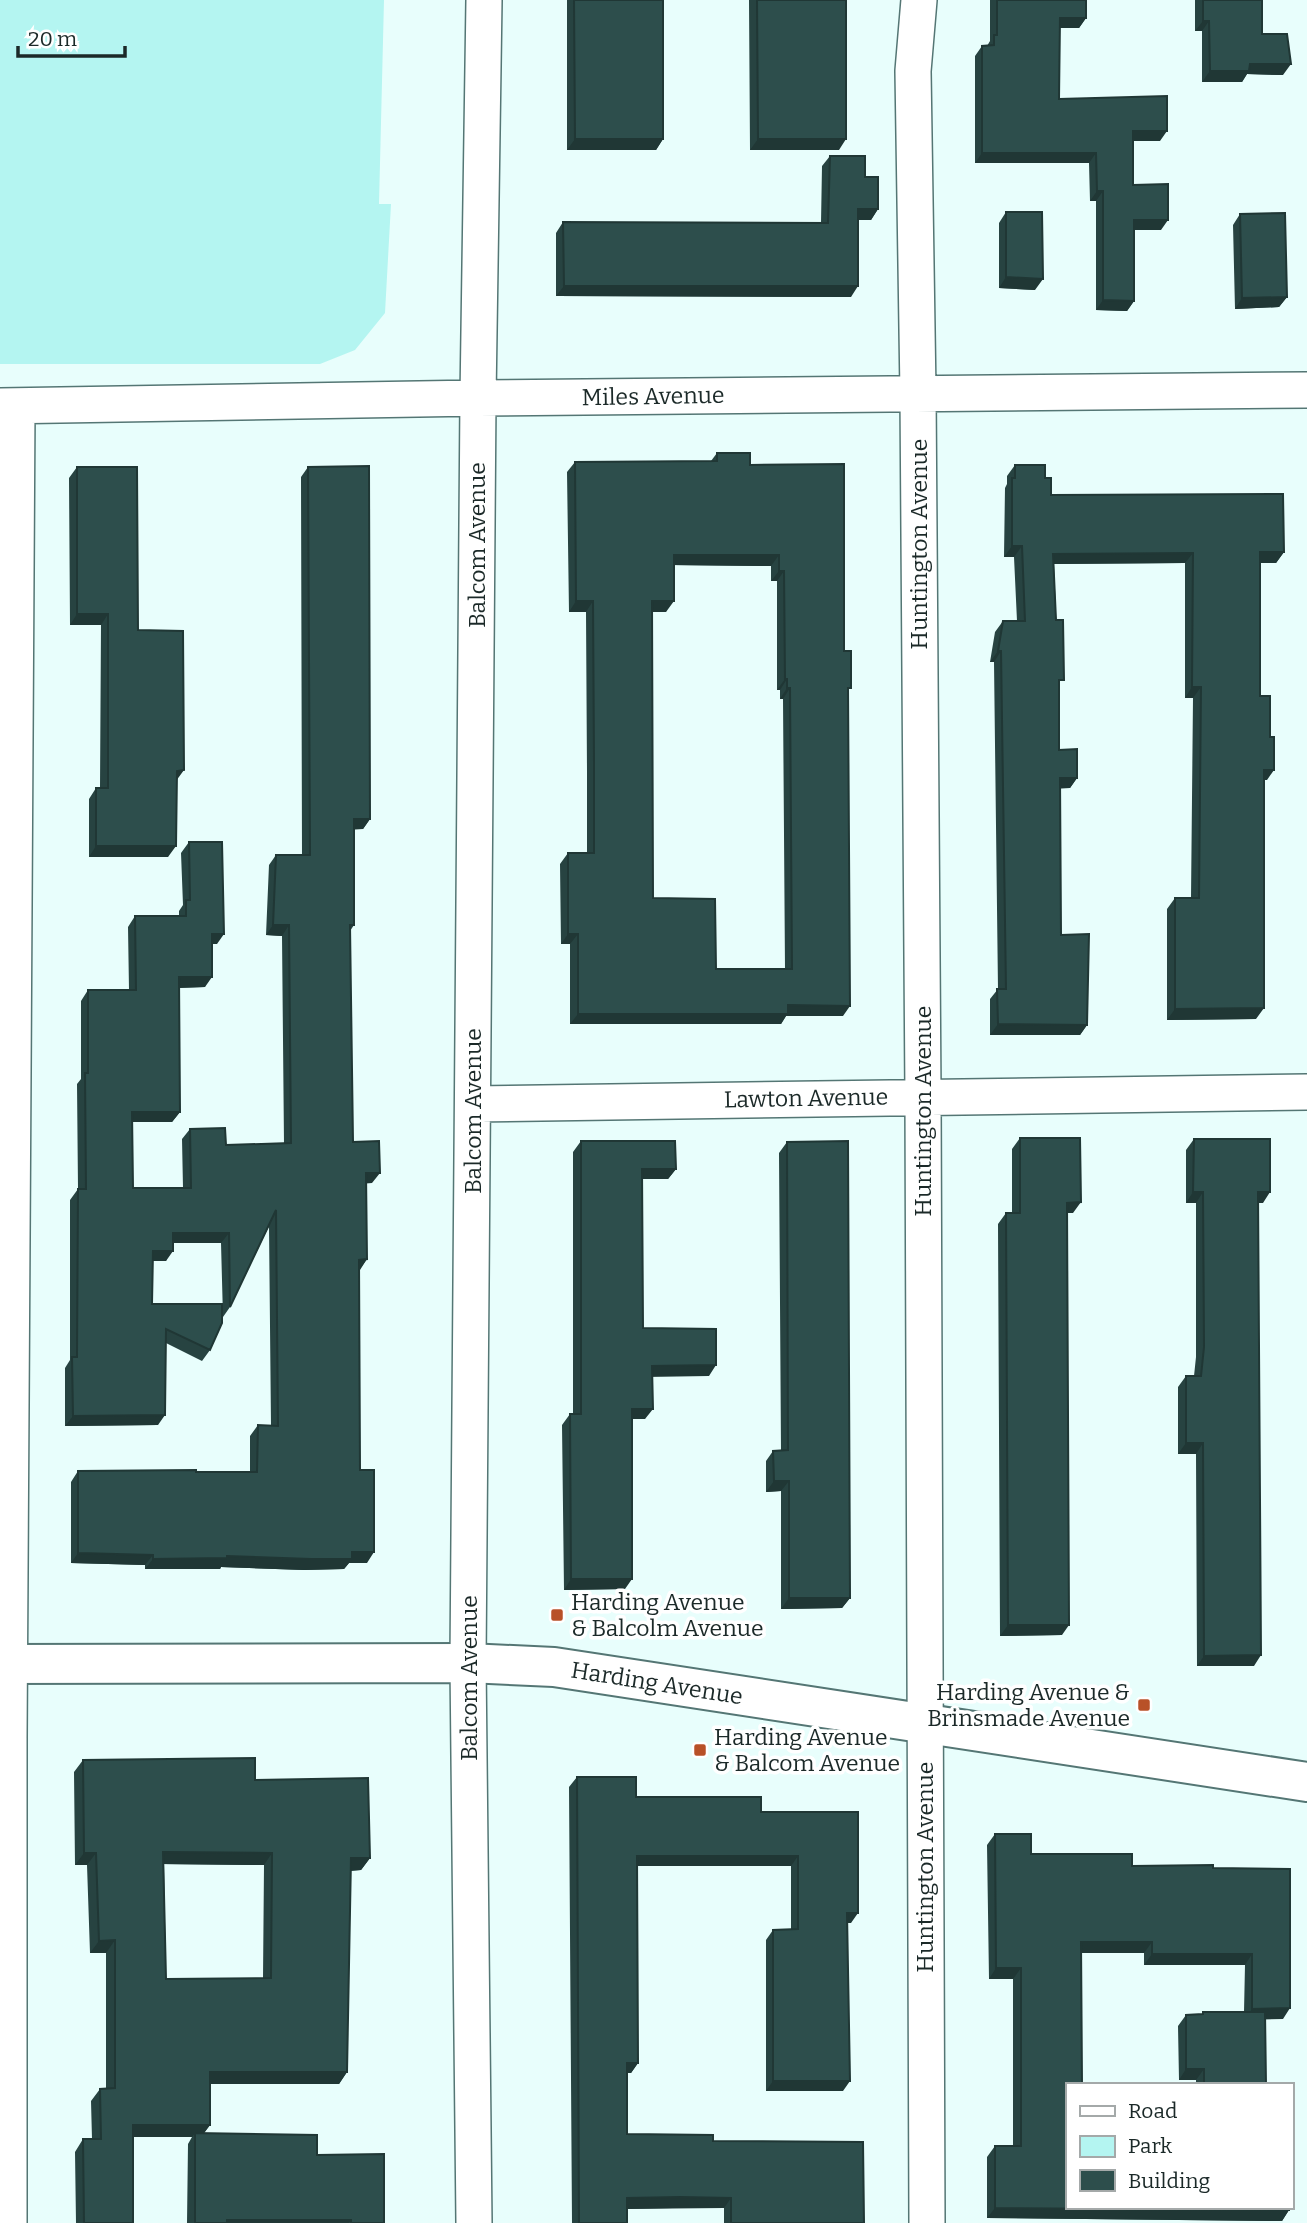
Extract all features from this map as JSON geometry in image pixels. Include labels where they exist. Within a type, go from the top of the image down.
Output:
[{"type":"street","name":"Balcom Avenue","points":[[474,2223],[468,1663],[478,398],[484,0]]},
{"type":"street","name":"Huntington Avenue","points":[[919,0],[913,71],[923,1096],[927,2223]]},
{"type":"street","name":"Miles Avenue","points":[[8,406],[478,398],[1307,390]]},
{"type":"street","points":[[8,406],[5,1664],[9,2223]]},
{"type":"street","name":"Lawton Avenue","points":[[473,1104],[1307,1092]]},
{"type":"street","name":"Harding Avenue","points":[[5,1664],[468,1663],[554,1667],[1307,1782]]},
{"type":"green space","points":[[0,0],[384,0],[379,204],[391,204],[385,313],[355,350],[320,364],[0,364]]},
{"type":"building","points":[[574,0],[663,0],[663,139],[575,139]]},
{"type":"building","points":[[757,0],[846,0],[846,139],[758,139]]},
{"type":"building","points":[[997,0],[1086,0],[1086,18],[1060,18],[1059,99],[1167,96],[1167,131],[1133,131],[1133,185],[1168,184],[1168,220],[1134,220],[1134,301],[1103,300],[1103,191],[1097,191],[1096,153],[982,153],[982,46],[994,45],[994,35],[997,35]]},
{"type":"building","points":[[1203,0],[1262,0],[1262,34],[1287,34],[1291,64],[1250,64],[1249,71],[1210,71],[1209,21],[1203,21]]},
{"type":"building","points":[[830,156],[865,156],[865,177],[878,177],[878,209],[858,209],[858,286],[564,286],[563,222],[828,223]]},
{"type":"building","points":[[1006,212],[1042,212],[1043,279],[1006,277]]},
{"type":"building","points":[[1285,213],[1287,297],[1242,298],[1240,214]]},
{"type":"building","points":[[717,453],[750,453],[750,465],[844,464],[844,651],[851,651],[851,688],[848,688],[850,1006],[788,1005],[788,1014],[578,1014],[578,934],[568,934],[568,853],[594,853],[594,762],[593,601],[576,601],[575,462],[717,461]],"holes":[[[674,555],[779,555],[779,571],[784,571],[785,679],[787,688],[790,688],[792,969],[716,969],[715,899],[653,898],[652,601],[674,601]]]},
{"type":"building","points":[[1015,465],[1045,465],[1045,478],[1051,478],[1051,495],[1283,494],[1284,552],[1260,552],[1260,696],[1270,696],[1270,737],[1274,737],[1274,770],[1264,770],[1264,1008],[1175,1009],[1175,898],[1199,898],[1201,687],[1192,687],[1193,553],[1053,554],[1056,620],[1063,620],[1064,680],[1059,680],[1059,750],[1077,749],[1077,778],[1060,778],[1061,935],[1089,934],[1087,1025],[998,1024],[997,989],[1006,989],[1001,651],[998,651],[1003,621],[1025,621],[1022,546],[1012,546],[1012,478],[1015,478]]},
{"type":"building","points":[[369,466],[370,819],[354,819],[354,925],[350,925],[353,1142],[379,1141],[380,1173],[366,1173],[367,1259],[359,1260],[360,1470],[374,1470],[374,1552],[352,1552],[352,1559],[227,1556],[153,1559],[153,1555],[78,1553],[78,1471],[257,1472],[258,1425],[278,1426],[276,1210],[230,1307],[229,1233],[173,1233],[173,1251],[153,1251],[152,1304],[222,1304],[222,1323],[210,1350],[166,1329],[165,1415],[73,1416],[72,1357],[77,1357],[78,1189],[86,1189],[85,1073],[88,1073],[88,990],[136,990],[135,916],[186,916],[186,900],[190,900],[189,842],[222,842],[224,934],[212,934],[212,977],[179,977],[180,1112],[132,1112],[133,1188],[191,1188],[190,1129],[225,1128],[226,1145],[291,1143],[289,925],[273,925],[276,855],[310,855],[308,467]]},
{"type":"building","points":[[77,467],[137,467],[138,630],[183,631],[184,770],[177,771],[176,846],[96,846],[96,788],[108,788],[108,614],[77,614]]},
{"type":"building","points":[[1020,1138],[1080,1138],[1081,1202],[1067,1203],[1069,1625],[1008,1625],[1006,1213],[1020,1213]]},
{"type":"building","points":[[1194,1139],[1270,1139],[1270,1192],[1258,1192],[1261,1655],[1204,1656],[1203,1443],[1186,1443],[1186,1376],[1201,1376],[1204,1347],[1203,1192],[1193,1192]]},
{"type":"building","points":[[581,1141],[675,1141],[676,1169],[642,1169],[643,1328],[716,1329],[716,1365],[652,1366],[653,1409],[632,1409],[632,1579],[571,1579],[570,1414],[581,1414]]},
{"type":"building","points":[[848,1141],[850,1598],[789,1598],[789,1481],[774,1481],[773,1451],[788,1450],[787,1142]]},
{"type":"building","points":[[255,1758],[255,1780],[368,1778],[370,1858],[351,1858],[347,2072],[210,2072],[210,2125],[133,2125],[133,2223],[84,2223],[83,2139],[101,2139],[100,2089],[115,2088],[115,1940],[99,1941],[96,1853],[84,1853],[83,1760]],"holes":[[[163,1852],[272,1853],[271,1978],[166,1979]]]},
{"type":"building","points":[[577,1777],[636,1777],[636,1797],[761,1797],[761,1812],[858,1812],[858,1913],[847,1913],[850,2081],[773,2081],[773,1930],[798,1929],[798,1856],[637,1856],[638,2063],[627,2063],[627,2134],[713,2135],[713,2141],[863,2142],[864,2223],[731,2223],[731,2198],[680,2197],[627,2198],[627,2223],[579,2223]]},
{"type":"building","points":[[995,1834],[1031,1834],[1031,1854],[1132,1854],[1132,1866],[1213,1865],[1213,1868],[1290,1869],[1290,2008],[1252,2009],[1252,1954],[1152,1954],[1152,1942],[1081,1942],[1082,2083],[1066,2083],[1066,2208],[995,2208],[995,2146],[1021,2146],[1021,1968],[996,1968]]},
{"type":"building","points":[[1265,2012],[1266,2083],[1204,2083],[1204,2069],[1186,2069],[1186,2015]]},
{"type":"building","points":[[195,2133],[317,2135],[317,2155],[384,2154],[384,2223],[351,2223],[351,2220],[227,2220],[227,2223],[195,2223]]},
{"type":"building","points":[[1142,2209],[1289,2209],[1289,2210]]},
{"type":"place","name":"Harding Avenue & Balcolm Avenue","points":[[557,1615]]},
{"type":"place","name":"Harding Avenue & Brinsmade Avenue","points":[[1144,1705]]},
{"type":"place","name":"Harding Avenue & Balcom Avenue","points":[[700,1750]]}]
